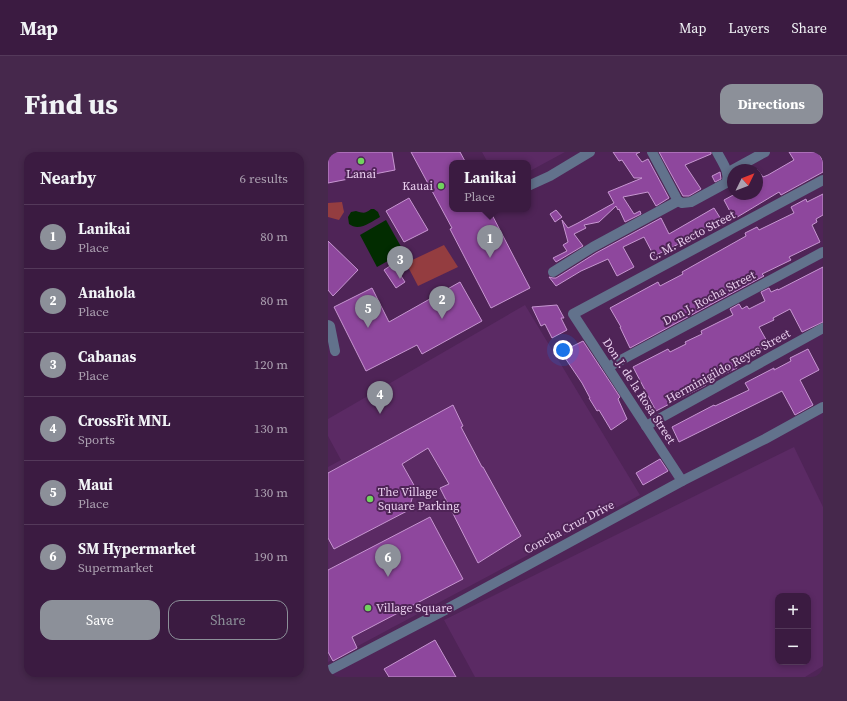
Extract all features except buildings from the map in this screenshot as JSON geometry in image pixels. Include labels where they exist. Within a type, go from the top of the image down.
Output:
[{"type":"street","points":[[531,185],[550,176],[590,152]]},
{"type":"street","points":[[652,152],[678,201],[682,203],[691,202],[723,186],[727,180]]},
{"type":"street","points":[[717,152],[727,171]]},
{"type":"street","points":[[744,164],[765,152]]},
{"type":"street","name":"C. M. Recto Street","points":[[573,314],[823,180]]},
{"type":"street","points":[[553,272],[593,247],[678,201]]},
{"type":"street","name":"Don J. Rocha Street","points":[[608,368],[823,252]]},
{"type":"street","name":"Don J. de la Rosa Street","points":[[573,314],[682,481]]},
{"type":"street","points":[[328,325],[330,326],[335,351]]},
{"type":"street","name":"Herminigildo Reyes Street","points":[[646,426],[823,328]]},
{"type":"street","name":"Concha Cruz Drive","points":[[328,671],[445,610],[682,481],[765,439],[823,407]]},
{"type":"shaded area","points":[[482,152],[565,152],[531,170],[531,160],[486,160]]},
{"type":"shaded area","points":[[342,202],[344,212],[339,220],[328,217],[328,203]]},
{"type":"shaded area","points":[[371,209],[378,212],[380,217],[361,227],[349,224],[348,217],[351,212],[356,211],[364,213]]},
{"type":"shaded area","points":[[386,220],[404,252],[377,267],[360,235]]},
{"type":"shaded area","points":[[444,245],[458,267],[418,286],[406,263]]},
{"type":"shaded area","points":[[525,305],[640,495],[328,662],[328,467],[341,460],[328,436],[328,419]]},
{"type":"shaded area","points":[[794,447],[823,507],[823,666],[805,677],[475,677],[444,620]]},
{"type":"place","name":"Lanai","points":[[361,161]]},
{"type":"place","name":"Kauai","points":[[441,186]]},
{"type":"place","name":"Lanikai","points":[[490,258]]},
{"type":"place","name":"Cabanas","points":[[400,279]]},
{"type":"place","name":"Anahola","points":[[442,319]]},
{"type":"place","name":"Maui","points":[[368,328]]},
{"type":"place","name":"CrossFit MNL","points":[[380,414]]},
{"type":"place","name":"The Village Square Parking","points":[[370,499]]},
{"type":"place","name":"SM Hypermarket","points":[[388,577]]},
{"type":"place","name":"Village Square","points":[[368,608]]}]
